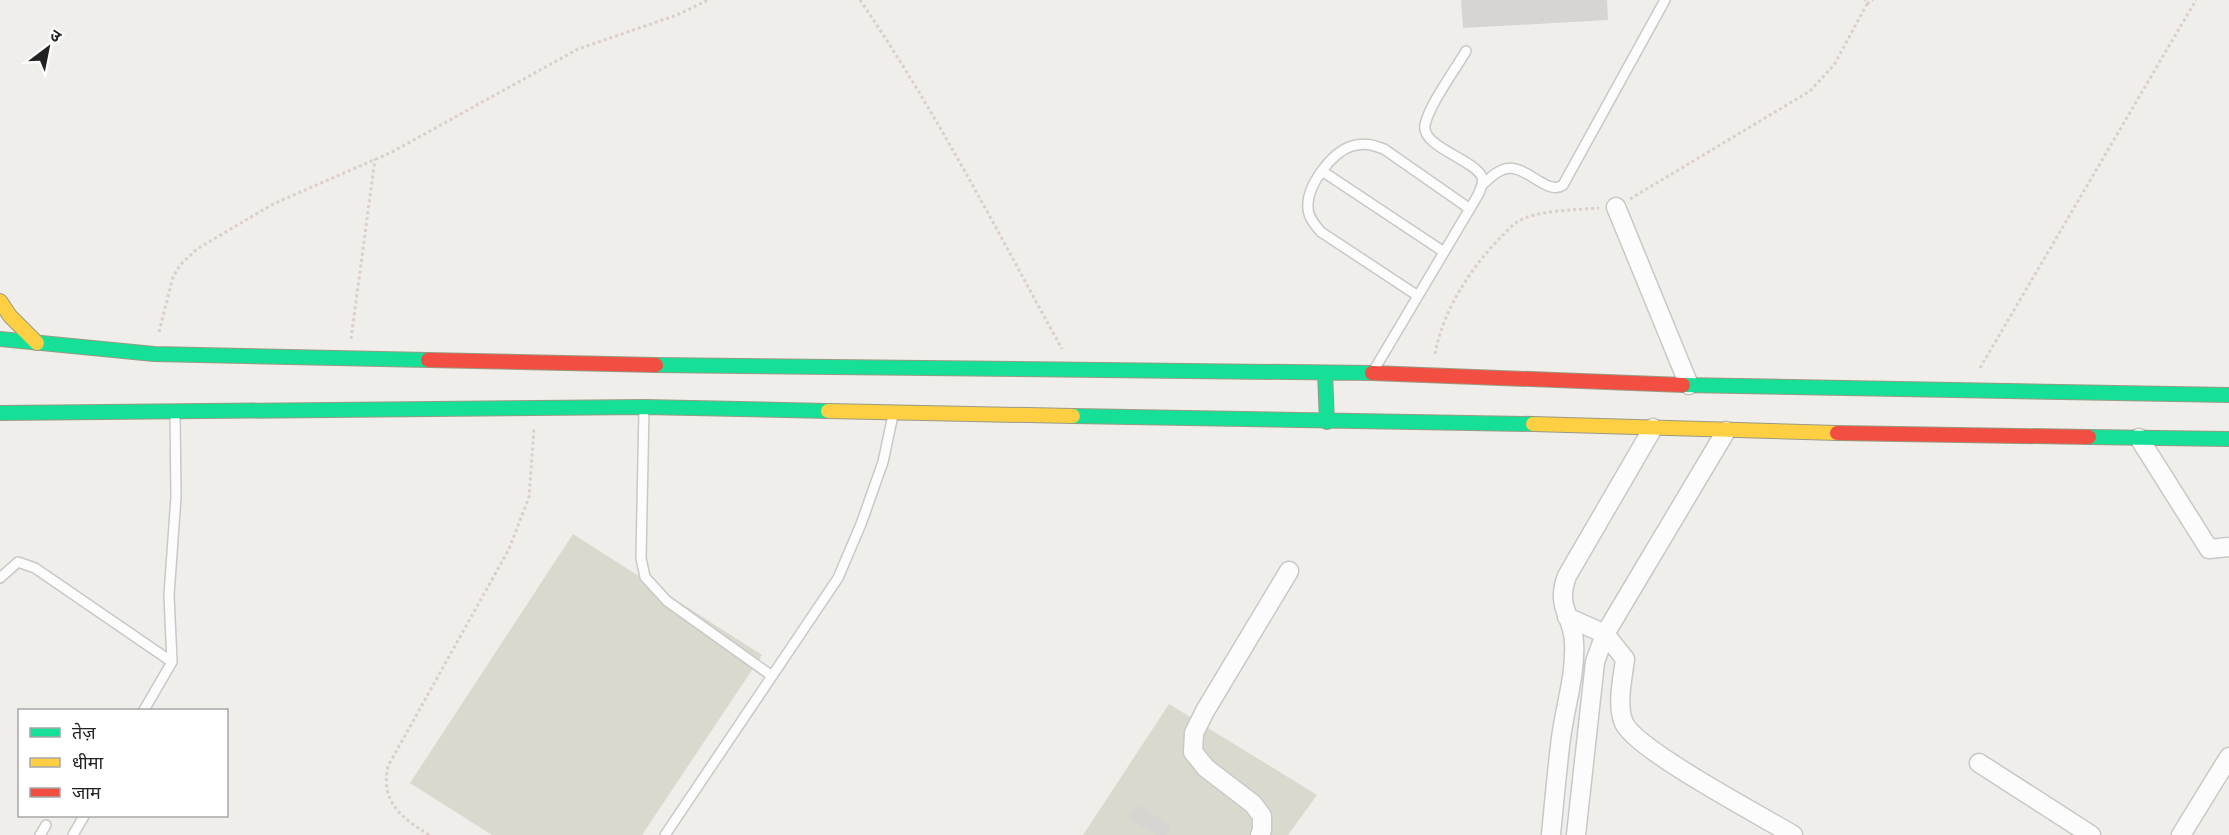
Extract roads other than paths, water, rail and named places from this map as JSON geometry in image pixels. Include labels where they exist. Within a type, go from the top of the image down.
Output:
[{"type":"street","points":[[1616,207],[1689,386]]},
{"type":"street","points":[[0,301],[10,316],[38,343]]},
{"type":"street","points":[[0,339],[154,354],[348,359],[635,365],[1431,374],[1689,386],[2229,395]]},
{"type":"street","points":[[1325,373],[1327,422]]},
{"type":"street","points":[[0,412],[644,407],[1327,422],[1586,425],[1726,431],[2229,439]]},
{"type":"street","points":[[1551,835],[1561,738],[1574,656],[1574,639],[1561,599],[1562,588],[1653,428]]},
{"type":"street","points":[[1576,835],[1595,662],[1605,634],[1726,431]]},
{"type":"street","points":[[2139,438],[2209,549],[2229,547]]},
{"type":"street","points":[[1260,835],[1262,816],[1253,804],[1206,768],[1193,752],[1194,733],[1289,571]]},
{"type":"street","points":[[1567,617],[1605,634],[1625,659],[1621,705],[1624,723],[1635,736],[1659,755],[1793,835]]},
{"type":"street","points":[[2181,835],[2229,757]]},
{"type":"street","points":[[1979,763],[2091,835]]},
{"type":"lane","points":[[1372,373],[1483,184],[1503,169],[1511,168],[1554,187],[1563,184],[1665,0]]},
{"type":"lane","points":[[1466,51],[1430,111],[1425,133],[1434,142],[1476,169],[1483,178],[1483,184]]},
{"type":"lane","points":[[1418,296],[1321,232],[1313,222],[1308,209],[1309,197],[1322,171],[1329,161],[1343,150],[1354,145],[1369,144],[1384,149],[1470,209]]},
{"type":"lane","points":[[1322,171],[1444,252]]},
{"type":"lane","points":[[644,407],[641,558],[645,577],[667,601],[772,676]]},
{"type":"lane","points":[[145,709],[172,662],[169,595],[176,497],[175,411]]},
{"type":"lane","points":[[664,835],[838,578],[861,524],[883,462],[894,412]]},
{"type":"lane","points":[[0,578],[18,562],[35,568],[172,662]]},
{"type":"lane","points":[[73,835],[83,817]]},
{"type":"lane","points":[[40,835],[46,825]]}]
